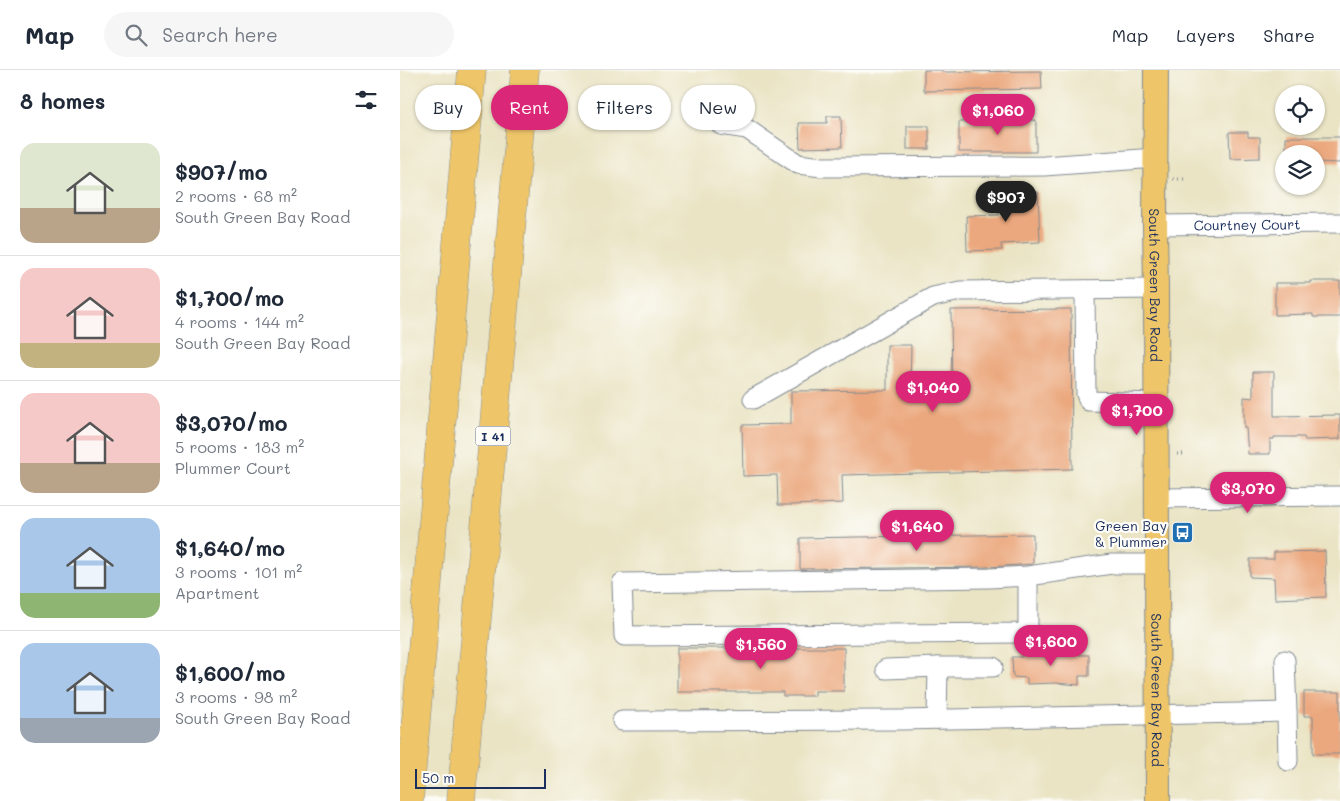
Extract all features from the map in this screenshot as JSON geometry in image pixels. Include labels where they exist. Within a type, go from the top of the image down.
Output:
[{"type":"highway","points":[[409,801],[472,70]]},
{"type":"highway","name":"I 41","points":[[460,801],[524,70]]},
{"type":"main road","name":"South Green Bay Road","points":[[1156,70],[1158,801]]},
{"type":"street","points":[[748,130],[798,164],[822,167],[1044,166],[1156,158]]},
{"type":"street","name":"Courtney Court","points":[[1155,225],[1340,223]]},
{"type":"street","points":[[753,399],[933,297],[960,291],[1156,289]]},
{"type":"street","points":[[1085,290],[1086,394],[1089,401],[1156,404]]},
{"type":"street","points":[[1156,498],[1340,496]]},
{"type":"street","points":[[1028,576],[1028,633],[624,636],[622,583],[1028,576],[1112,564],[1157,564]]},
{"type":"street","points":[[1286,660],[1288,761]]},
{"type":"street","points":[[937,719],[938,667]]},
{"type":"street","points":[[886,669],[993,667]]},
{"type":"street","points":[[622,721],[937,719],[1287,712]]},
{"type":"building","points":[[924,70],[942,70],[942,72],[1041,71],[1042,89],[924,91]]},
{"type":"building","points":[[827,116],[841,116],[842,147],[800,148],[799,123],[827,123]]},
{"type":"building","points":[[1036,120],[1036,152],[959,152],[959,122]]},
{"type":"building","points":[[907,126],[929,126],[929,149],[907,149]]},
{"type":"building","points":[[1229,132],[1248,132],[1248,137],[1260,137],[1260,158],[1230,159]]},
{"type":"building","points":[[1286,137],[1340,137],[1340,163],[1325,162],[1325,145],[1286,145]]},
{"type":"building","points":[[1038,192],[1040,242],[1001,244],[1002,250],[967,251],[966,216],[999,215],[998,193]]},
{"type":"building","points":[[1311,281],[1340,281],[1340,317],[1313,317],[1313,314],[1275,315],[1275,283],[1311,283]]},
{"type":"building","points":[[1071,309],[1072,469],[842,475],[843,503],[792,505],[778,505],[777,475],[743,476],[742,425],[791,424],[791,391],[887,390],[887,345],[911,345],[910,390],[952,389],[951,310]]},
{"type":"building","points":[[1253,372],[1274,372],[1274,416],[1340,415],[1340,439],[1305,440],[1304,437],[1274,437],[1274,439],[1270,439],[1270,454],[1248,454],[1246,428],[1244,428],[1244,397],[1253,398]]},
{"type":"building","points":[[1033,534],[1033,564],[989,567],[800,569],[800,538]]},
{"type":"building","points":[[1325,551],[1326,597],[1275,599],[1274,578],[1250,577],[1250,559],[1274,559],[1274,552]]},
{"type":"building","points":[[677,648],[844,648],[844,691],[815,691],[815,696],[783,696],[783,692],[677,692]]},
{"type":"building","points":[[1022,648],[1052,652],[1079,649],[1079,655],[1089,655],[1089,676],[1079,676],[1079,685],[1055,683],[1027,684],[1027,678],[1013,677],[1012,657],[1022,657]]},
{"type":"building","points":[[1304,692],[1340,692],[1340,754],[1313,754],[1313,716],[1304,716]]},
{"type":"place","name":"Green Bay & Plummer","points":[[1183,533]]}]
